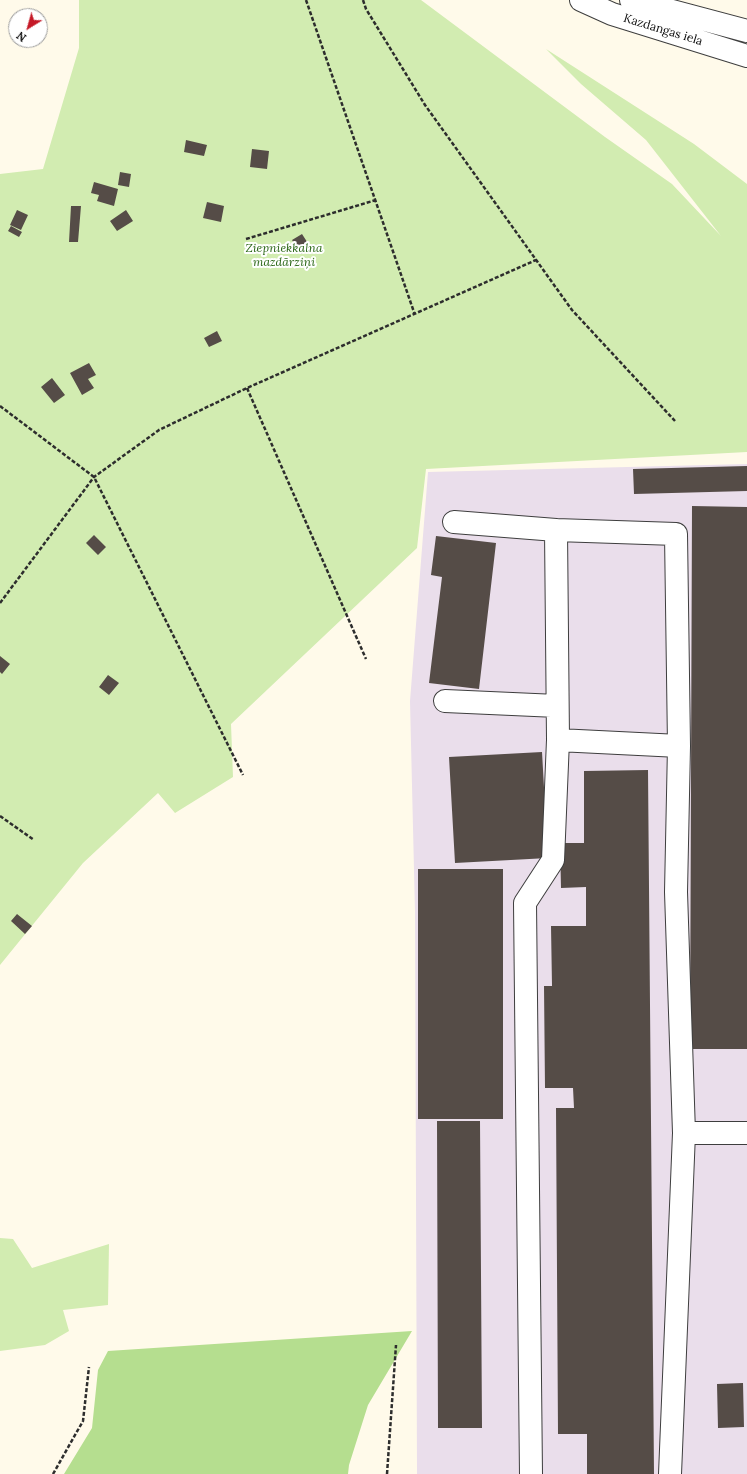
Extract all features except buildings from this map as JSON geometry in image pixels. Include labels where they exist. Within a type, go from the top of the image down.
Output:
[{"type":"street","name":"Kazdangas iela","points":[[581,0],[612,14],[747,56]]},
{"type":"street","name":"Kazdangas iela","points":[[631,0],[747,31]]},
{"type":"street","points":[[454,522],[556,530],[676,534],[679,746],[676,892],[684,1133],[670,1474]]},
{"type":"street","points":[[531,1474],[525,904],[553,860],[558,740],[556,530]]},
{"type":"street","points":[[445,701],[557,706]]},
{"type":"street","points":[[558,740],[679,746]]},
{"type":"street","points":[[684,1133],[747,1133]]},
{"type":"path","points":[[306,0],[415,315]]},
{"type":"path","points":[[363,0],[366,9],[425,105],[572,310],[675,421]]},
{"type":"path","points":[[246,239],[376,200]]},
{"type":"path","points":[[0,603],[94,477],[159,430],[247,388],[415,315],[536,260]]},
{"type":"path","points":[[247,388],[366,659]]},
{"type":"path","points":[[0,406],[94,477],[243,775]]},
{"type":"path","points":[[0,816],[34,840]]},
{"type":"path","points":[[387,1474],[396,1345]]},
{"type":"path","points":[[53,1474],[83,1420],[89,1367]]},
{"type":"shaded area","points":[[747,464],[747,1474],[417,1474],[415,912],[410,701],[428,472]]},
{"type":"green space","name":"Ziepniekkalna mazdārziņi","points":[[79,0],[421,0],[605,137],[672,184],[721,236],[646,140],[581,84],[546,49],[694,144],[747,184],[747,452],[426,469],[417,548],[231,724],[233,777],[175,813],[158,793],[83,863],[0,965],[0,174],[43,169],[79,48]]},
{"type":"green space","points":[[0,1238],[13,1239],[32,1268],[109,1244],[108,1305],[63,1310],[69,1331],[45,1345],[0,1351]]},
{"type":"green space","points":[[412,1331],[368,1405],[349,1465],[348,1474],[64,1474],[92,1428],[98,1370],[108,1351]]}]
